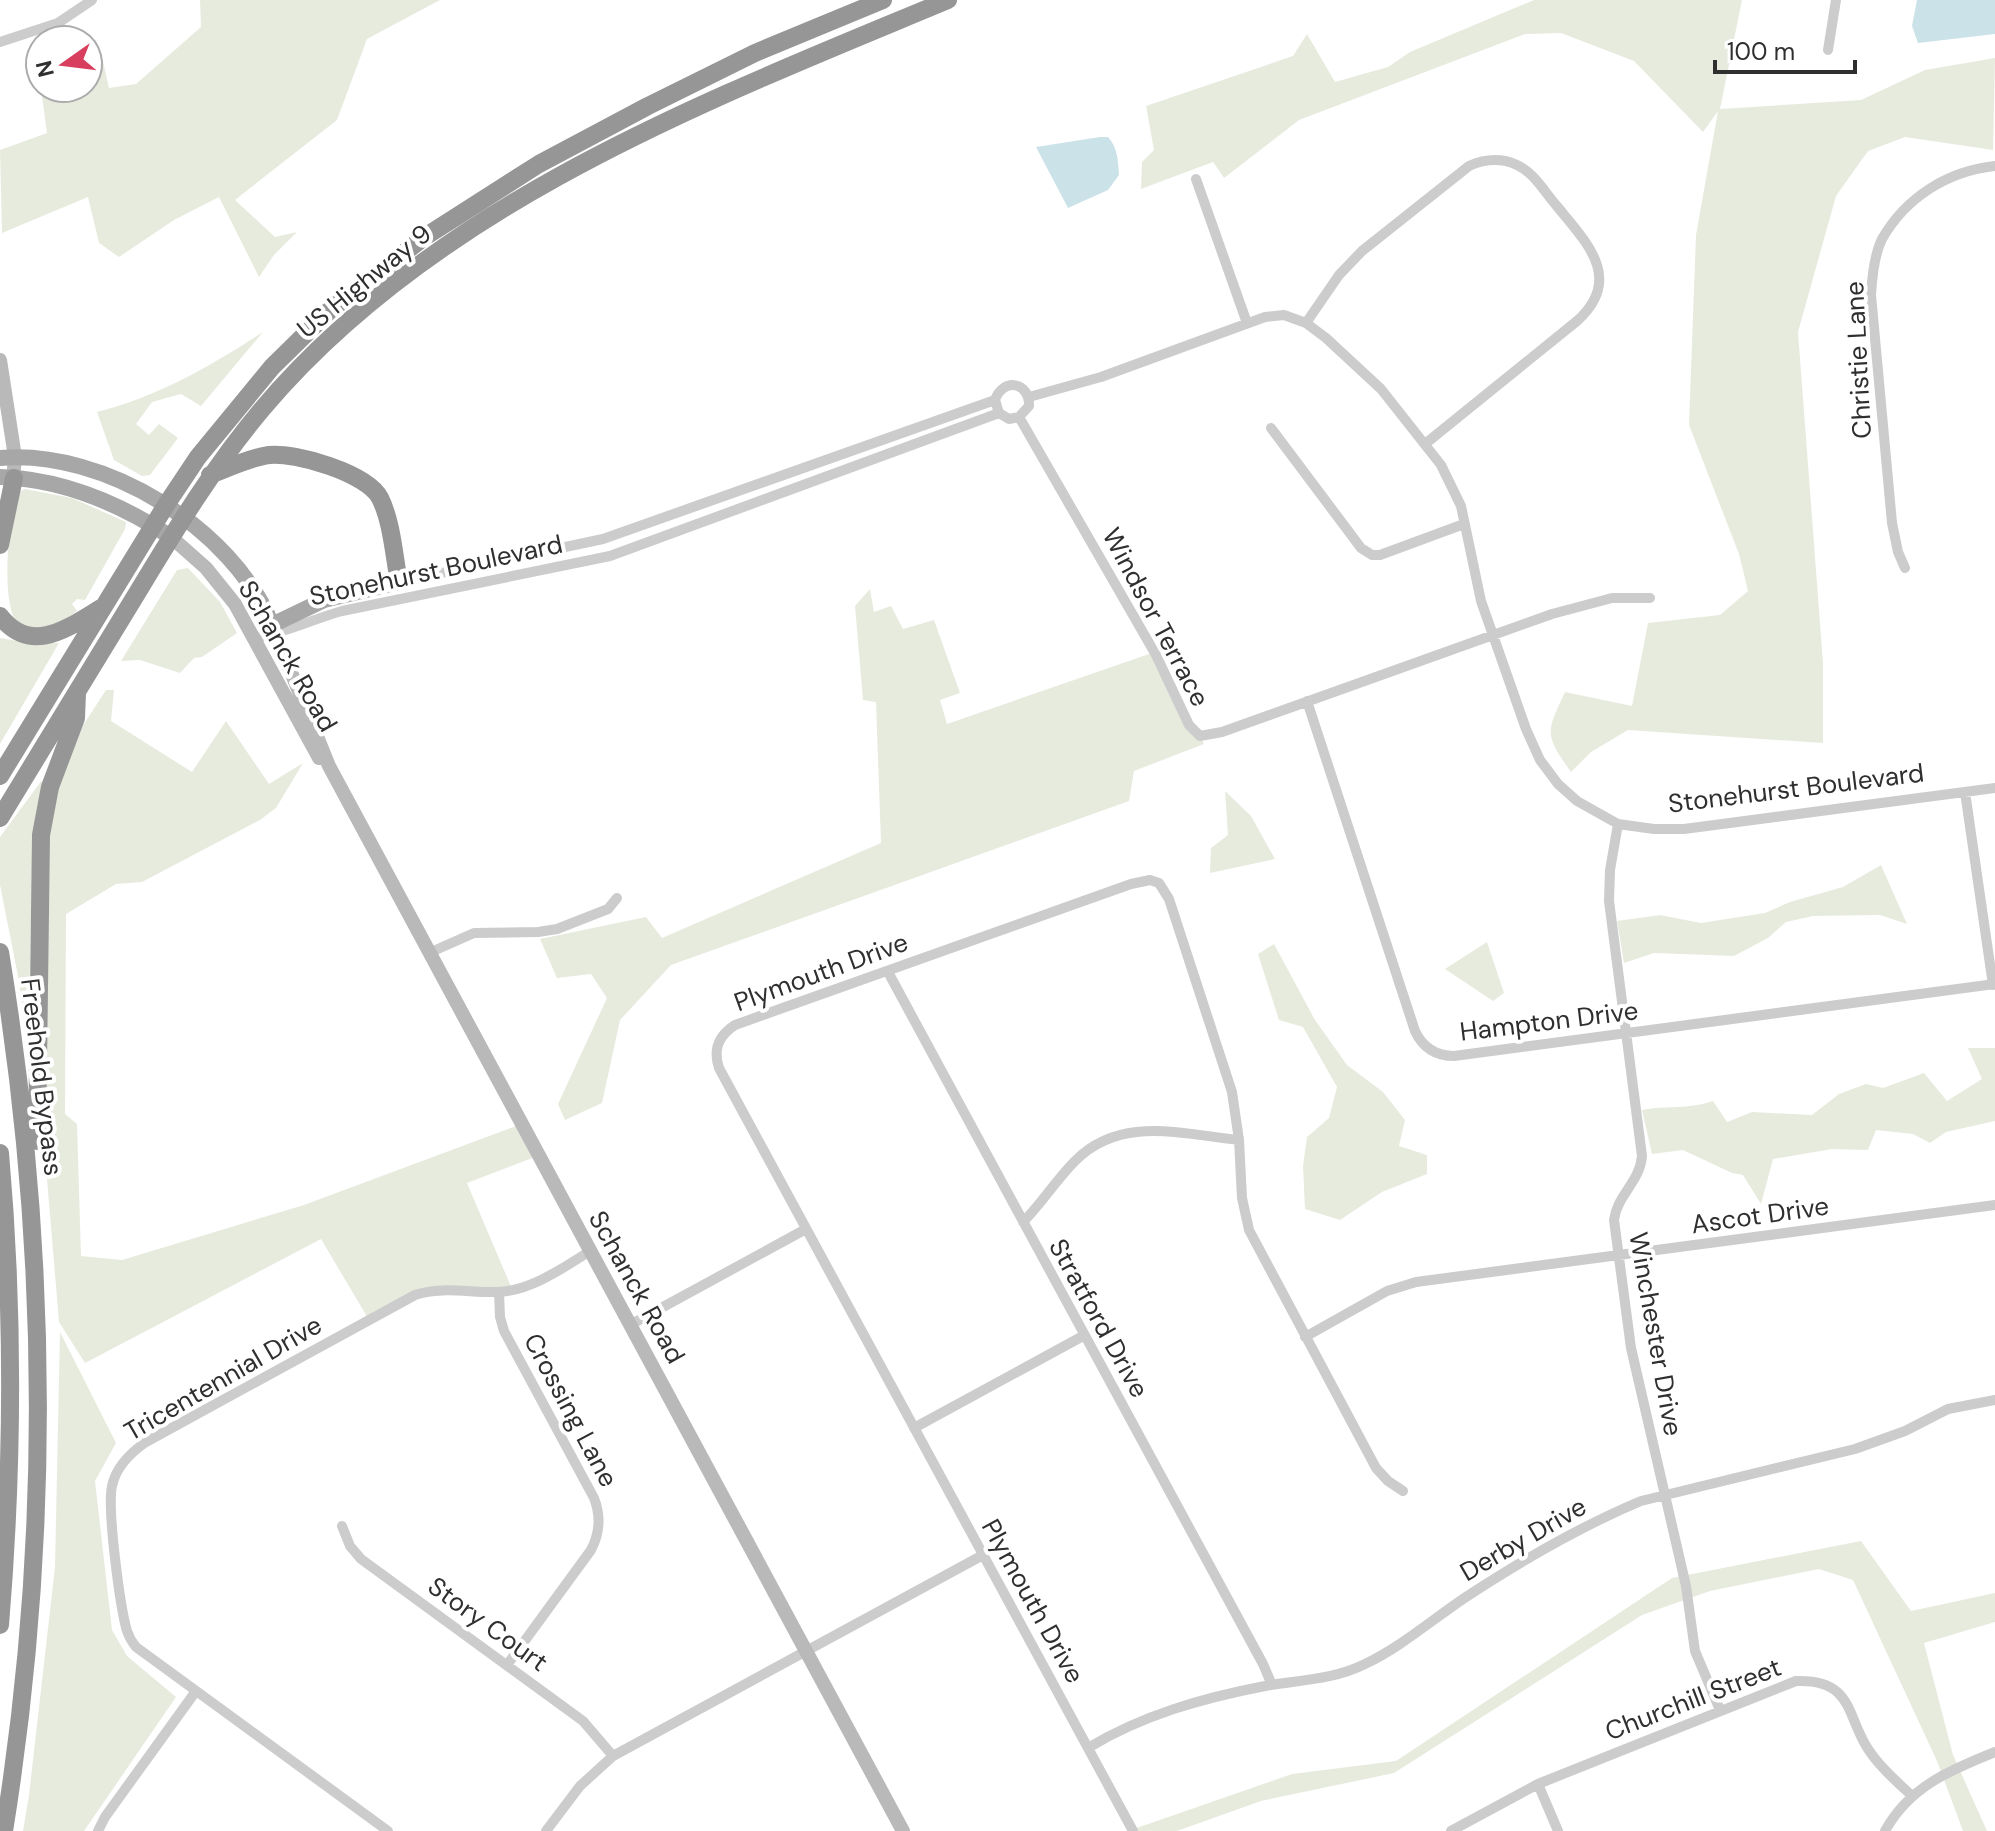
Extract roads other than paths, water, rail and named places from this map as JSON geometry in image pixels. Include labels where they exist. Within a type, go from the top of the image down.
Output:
[{"type":"highway","name":"US Highway 9","points":[[0,776],[166,505],[213,437],[283,356],[351,293],[423,238],[532,168],[755,53],[883,0]]},
{"type":"highway","name":"US Highway 9","points":[[0,818],[210,475],[276,393],[350,320],[416,269],[564,174],[698,106],[948,0]]},
{"type":"highway","points":[[210,475],[250,459],[276,454],[356,476],[371,486],[380,499],[399,582]]},
{"type":"highway","points":[[0,545],[7,478]]},
{"type":"highway","points":[[0,616],[18,632],[38,636],[62,631],[103,607]]},
{"type":"highway","points":[[29,1171],[36,1151],[41,835],[50,787],[76,718],[77,693]]},
{"type":"highway","name":"Freehold Bypass","points":[[0,952],[29,1171],[38,1324],[37,1487],[27,1662],[4,1831]]},
{"type":"highway","name":"Freehold Bypass","points":[[0,1153],[10,1319],[11,1418],[0,1625]]},
{"type":"main road","name":"Schanck Road","points":[[7,457],[87,469],[140,490],[166,505],[210,540],[244,576],[259,598],[274,630]]},
{"type":"main road","points":[[7,478],[59,485],[93,496],[130,512],[171,537]]},
{"type":"main road","name":"Stonehurst Boulevard","points":[[274,630],[324,600],[399,582]]},
{"type":"street","points":[[0,42],[58,23],[92,0]]},
{"type":"street","points":[[1828,50],[1836,0]]},
{"type":"street","points":[[1306,323],[1347,265],[1469,166],[1489,160],[1505,161],[1532,176],[1594,252],[1599,278],[1594,299],[1577,321],[1425,444]]},
{"type":"street","name":"Christie Lane","points":[[1905,568],[1892,523],[1871,295],[1873,274],[1881,241],[1901,214],[1925,190],[1976,168],[1995,166]]},
{"type":"street","points":[[1196,179],[1247,323]]},
{"type":"street","name":"Stonehurst Boulevard","points":[[399,582],[571,548],[685,511],[995,400],[1000,389],[1010,384],[1022,387],[1029,397],[1104,376],[1247,323],[1284,315],[1306,323],[1358,365],[1395,405],[1453,487],[1475,581],[1492,635],[1540,760],[1558,784],[1577,801],[1618,824],[1684,829],[1995,788]]},
{"type":"street","points":[[0,360],[7,478]]},
{"type":"street","points":[[995,400],[999,413],[1009,419],[1019,417],[1029,406],[1029,397]]},
{"type":"street","name":"Stonehurst Boulevard","points":[[255,638],[342,611],[610,556],[999,413]]},
{"type":"street","name":"Windsor Terrace","points":[[1019,417],[1156,655],[1194,733],[1203,737],[1212,736],[1307,701]]},
{"type":"street","points":[[1271,428],[1361,548],[1372,555],[1380,555],[1464,524]]},
{"type":"street","points":[[685,511],[691,528]]},
{"type":"street","name":"Schanck Road","points":[[171,537],[219,583],[255,638],[318,757],[329,766]]},
{"type":"street","points":[[465,569],[468,586]]},
{"type":"street","points":[[399,582],[421,596]]},
{"type":"street","points":[[1307,701],[1552,614],[1612,598],[1650,598]]},
{"type":"street","name":"Schanck Road","points":[[274,630],[329,766],[903,1831]]},
{"type":"street","name":"Hampton Drive","points":[[1307,701],[1415,1031],[1424,1045],[1438,1054],[1454,1056],[1994,985]]},
{"type":"street","points":[[1965,792],[1994,985]]},
{"type":"street","name":"Winchester Drive","points":[[1618,824],[1610,870],[1609,901],[1642,1156],[1639,1172],[1615,1210],[1618,1256],[1631,1348],[1686,1586],[1695,1651],[1720,1710]]},
{"type":"street","name":"Plymouth Drive","points":[[1133,1831],[719,1068],[716,1056],[719,1042],[735,1025],[1131,884],[1153,880],[1159,883],[1169,899],[1227,1076],[1236,1112],[1242,1198],[1249,1230],[1376,1468],[1403,1491]]},
{"type":"street","points":[[431,952],[474,933],[557,929],[608,909],[617,898]]},
{"type":"street","name":"Stratford Drive","points":[[888,972],[1272,1685]]},
{"type":"street","points":[[1023,1222],[1077,1160],[1094,1146],[1113,1137],[1151,1130],[1239,1140]]},
{"type":"street","name":"Ascot Drive","points":[[1305,1337],[1405,1284],[1995,1205]]},
{"type":"street","points":[[630,1325],[806,1229]]},
{"type":"street","name":"Tricentennial Drive","points":[[388,1831],[141,1652],[128,1633],[111,1511],[111,1488],[122,1465],[146,1442],[415,1295],[438,1290],[499,1292],[522,1288],[590,1251]]},
{"type":"street","name":"Crossing Lane","points":[[499,1292],[504,1331],[594,1498],[599,1519],[591,1550],[507,1665]]},
{"type":"street","points":[[914,1428],[1083,1336]]},
{"type":"street","name":"Derby Drive","points":[[1088,1748],[1183,1705],[1220,1694],[1323,1679],[1364,1665],[1502,1575],[1615,1512],[1665,1494],[1855,1449],[1905,1431],[1948,1409],[1995,1400]]},
{"type":"street","name":"Story Court","points":[[342,1526],[346,1540],[361,1559],[583,1721],[613,1756]]},
{"type":"street","points":[[546,1831],[580,1786],[613,1756],[983,1555]]},
{"type":"street","name":"Churchill Street","points":[[1451,1831],[1538,1784],[1787,1684],[1807,1681],[1824,1685],[1843,1698],[1870,1753],[1911,1795]]},
{"type":"street","points":[[98,1831],[196,1691]]},
{"type":"street","points":[[1885,1831],[1911,1795],[1943,1774],[1995,1752]]},
{"type":"street","points":[[1538,1784],[1558,1831]]},
{"type":"water","points":[[1917,0],[1995,0],[1995,34],[1918,43],[1912,26]]},
{"type":"water","points":[[1108,137],[1114,146],[1119,175],[1108,190],[1068,208],[1036,147]]}]
